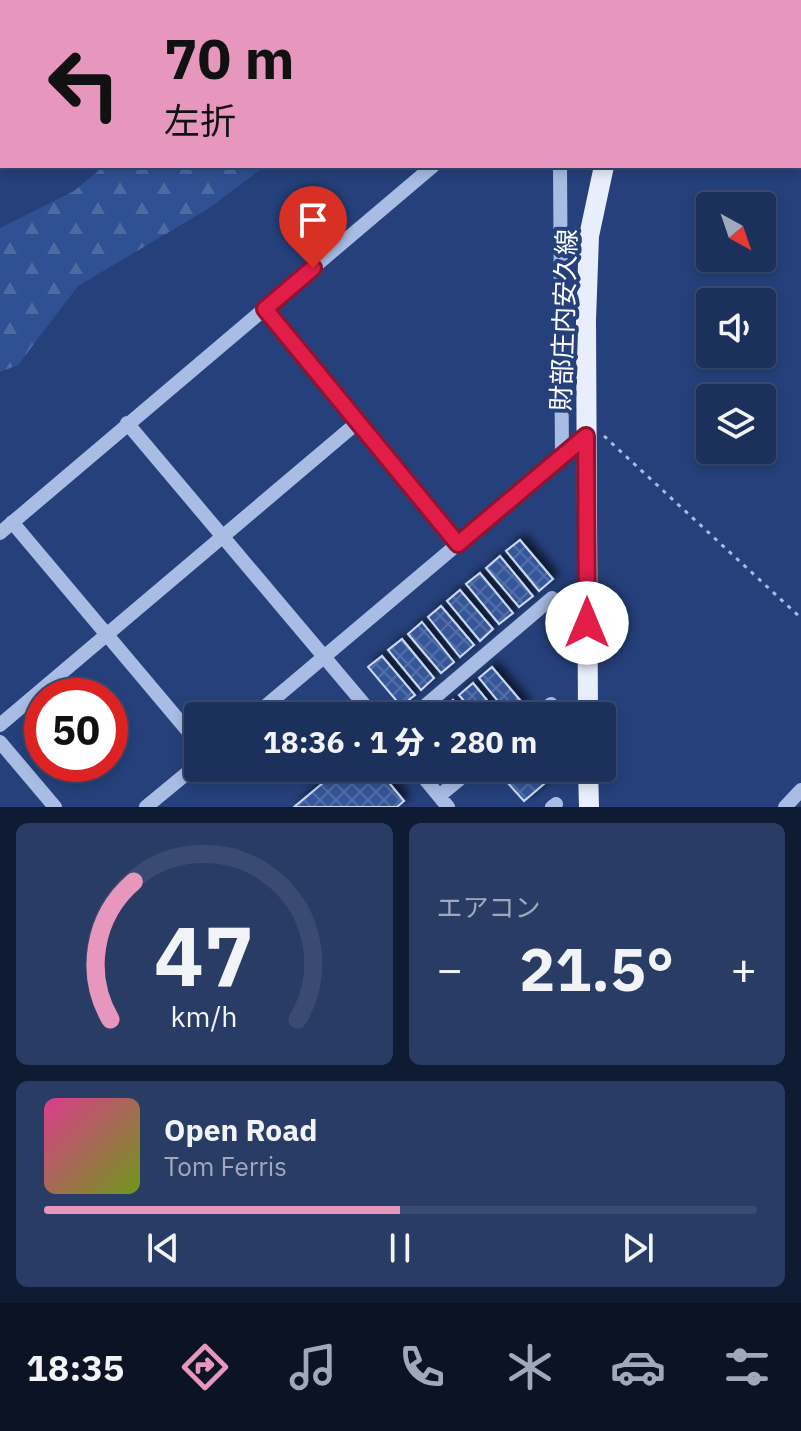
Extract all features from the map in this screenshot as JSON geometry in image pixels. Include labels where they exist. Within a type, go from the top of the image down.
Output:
[{"type":"main road","name":"財部庄内安久線","points":[[588,702],[589,236],[604,168]]},
{"type":"main road","points":[[588,782],[589,807]]},
{"type":"street","points":[[0,533],[431,168]]},
{"type":"street","points":[[560,168],[562,457]]},
{"type":"street","points":[[265,309],[458,544]]},
{"type":"street","points":[[0,725],[358,422]]},
{"type":"street","points":[[127,423],[362,702]]},
{"type":"street","points":[[271,702],[562,457],[587,428]]},
{"type":"street","points":[[12,522],[184,726]]},
{"type":"street","points":[[429,702],[552,598]]},
{"type":"street","points":[[0,742],[55,807]]},
{"type":"street","points":[[146,807],[184,776]]},
{"type":"street","points":[[428,782],[444,801],[461,782]]},
{"type":"street","points":[[785,807],[801,790]]},
{"type":"path","points":[[587,428],[801,618]]},
{"type":"green space","points":[[102,168],[262,168],[208,209],[78,286],[18,365],[0,372],[0,228],[74,191]]},
{"type":"building","points":[[520,540],[553,579],[539,591],[506,551]]},
{"type":"building","points":[[500,556],[533,596],[519,607],[486,568]]},
{"type":"building","points":[[480,573],[513,613],[499,624],[466,584]]},
{"type":"building","points":[[460,590],[493,629],[480,641],[447,601]]},
{"type":"building","points":[[441,606],[474,645],[460,657],[428,617]]},
{"type":"building","points":[[422,622],[454,662],[441,673],[408,634]]},
{"type":"building","points":[[402,639],[434,678],[421,690],[388,650]]},
{"type":"building","points":[[382,656],[415,695],[406,702],[398,702],[368,667]]},
{"type":"building","points":[[492,667],[522,702],[499,702],[479,678]]},
{"type":"building","points":[[473,683],[489,702],[465,702],[459,695]]},
{"type":"building","points":[[324,782],[388,782],[404,801],[397,807],[294,807]]},
{"type":"building","points":[[507,782],[546,782],[524,801]]},
{"type":"route","points":[[313,268],[265,309],[458,544],[586,436],[587,623]]}]
